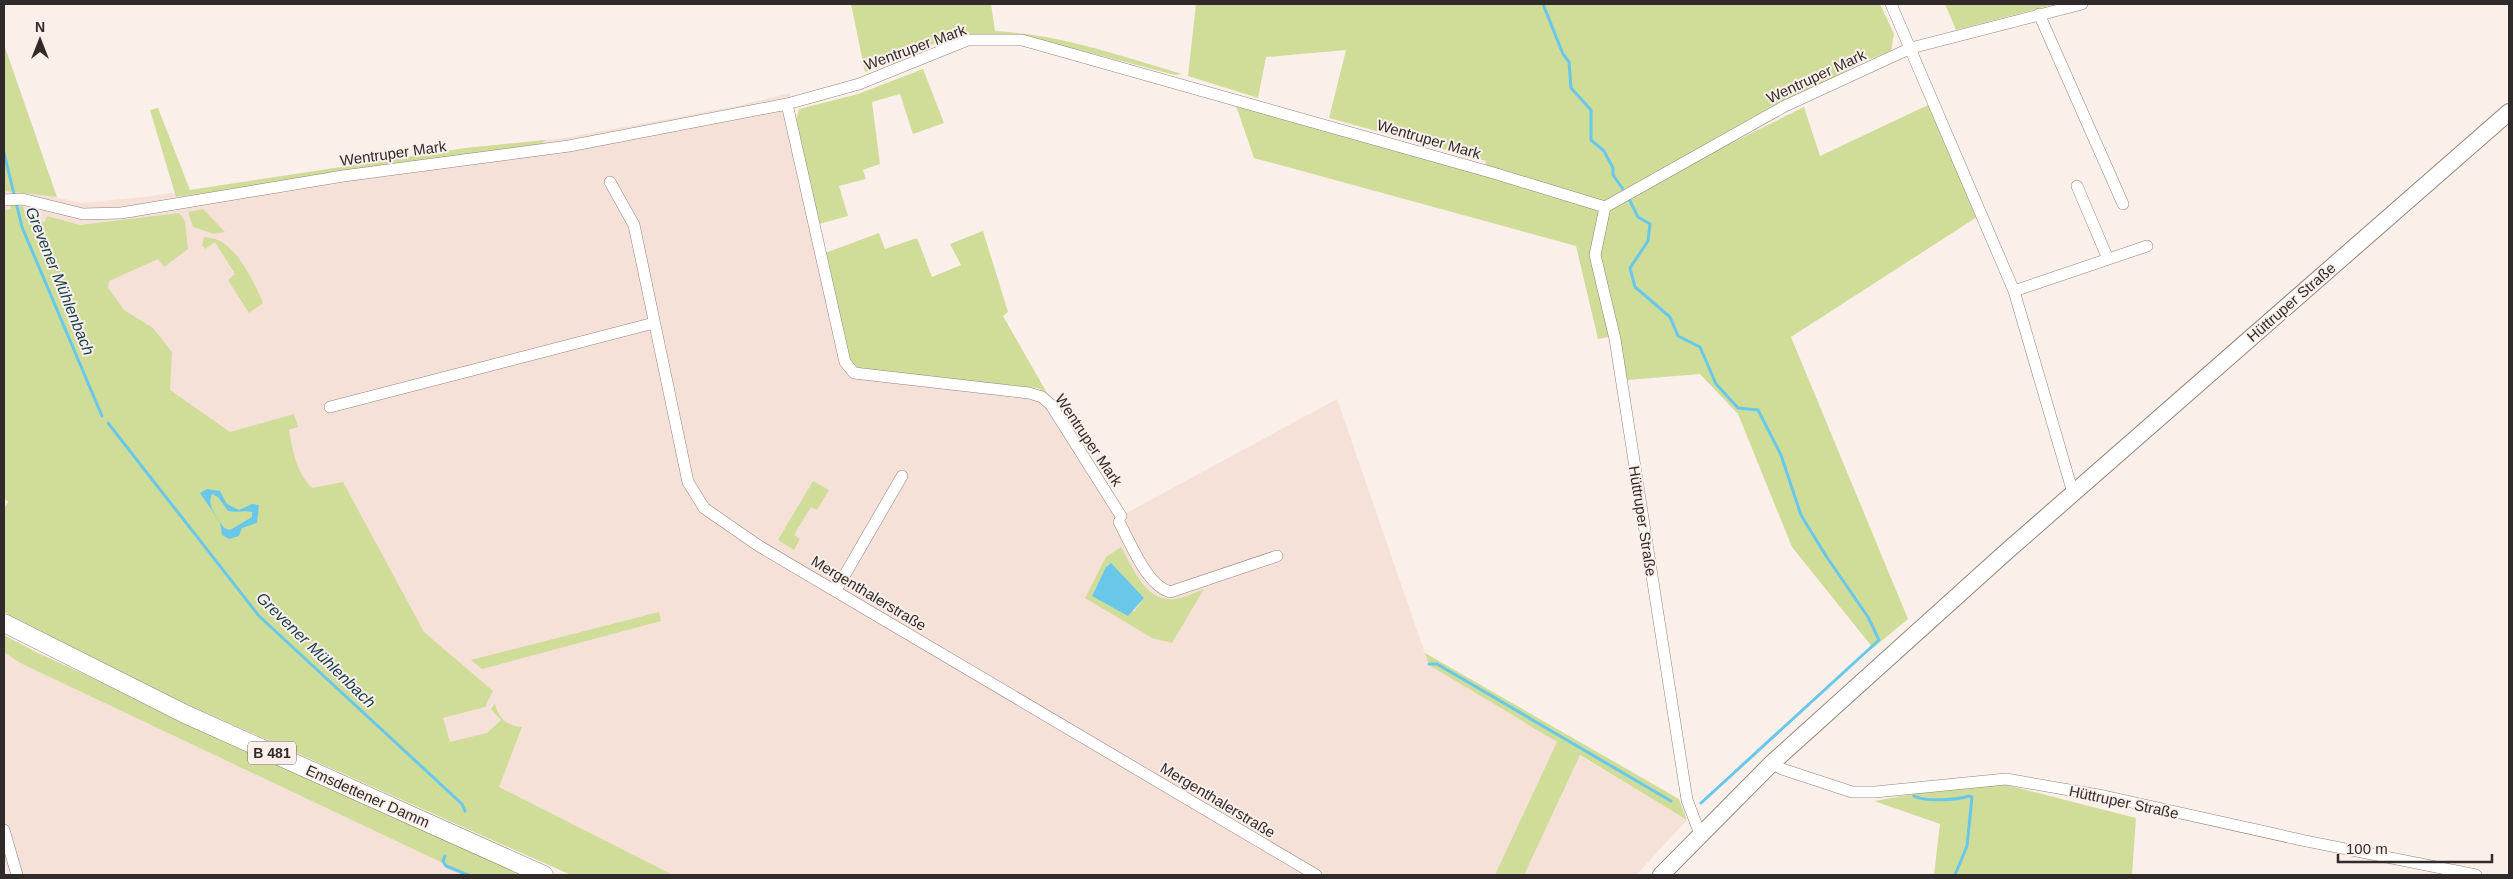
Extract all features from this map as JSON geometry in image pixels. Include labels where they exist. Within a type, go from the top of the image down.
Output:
[{"type":"main road","name":"Hüttruper Straße","points":[[1661,875],[1772,763],[2073,493],[2509,112]]},
{"type":"main road","name":"Emsdettener Damm","points":[[4,623],[185,714],[544,875]]},
{"type":"street","points":[[1891,4],[2014,291],[2073,493]]},
{"type":"street","name":"Wentruper Mark","points":[[6,199],[22,199],[83,214],[121,213],[371,172],[569,146],[787,104],[859,84],[968,40],[1022,40],[1472,166],[1605,207],[1785,106],[1911,48],[2082,4]]},
{"type":"street","points":[[2039,14],[2123,204]]},
{"type":"street","name":"Wentruper Mark","points":[[787,104],[845,362],[854,372],[1029,393],[1042,397],[1051,405],[1120,519],[1152,581],[1161,589],[1170,592],[1278,556]]},
{"type":"street","name":"Mergenthalerstraße","points":[[610,182],[634,225],[688,482],[704,508],[759,546],[1316,875]]},
{"type":"street","points":[[2077,186],[2108,259]]},
{"type":"street","name":"Hüttruper Straße","points":[[1605,207],[1595,255],[1614,339],[1687,800],[1700,834]]},
{"type":"street","points":[[2014,291],[2147,246]]},
{"type":"street","points":[[330,407],[654,323]]},
{"type":"street","points":[[836,590],[902,476]]},
{"type":"street","name":"Hüttruper Straße","points":[[1772,763],[1782,769],[1852,792],[1875,792],[2006,779],[2104,796],[2306,841],[2476,875]]},
{"type":"street","points":[[4,830],[17,875]]},
{"type":"shaded area","points":[[790,93],[825,253],[1029,388],[1050,394],[1121,516],[1337,399],[1429,665],[1687,820],[1636,875],[605,875],[474,808],[4,276],[4,189],[20,189],[81,203],[145,197],[466,148],[564,138],[737,106]]},
{"type":"shaded area","points":[[4,652],[20,663],[468,875],[9,875],[4,858]]},
{"type":"green space","points":[[851,4],[991,4],[995,31],[1067,41],[1182,74],[1175,75],[1022,35],[969,34],[927,46],[865,72]]},
{"type":"green space","points":[[1196,4],[1880,4],[1894,34],[1891,51],[1865,61],[1696,150],[1703,157],[1804,107],[1820,156],[1928,105],[1977,217],[1791,337],[1908,619],[1873,648],[1792,547],[1738,414],[1700,374],[1627,380],[1609,337],[1598,339],[1576,246],[1254,158],[1235,103],[1484,172],[1486,161],[1329,118],[1346,50],[1266,57],[1258,98],[1188,76]]},
{"type":"green space","points":[[1945,4],[2056,4],[1956,30]]},
{"type":"green space","points":[[4,45],[8,56],[57,197],[4,191]]},
{"type":"green space","points":[[923,69],[944,123],[913,134],[900,94],[872,102],[880,164],[863,170],[866,179],[839,186],[848,216],[819,224],[796,120],[799,109],[858,94]]},
{"type":"green space","points":[[158,108],[190,190],[466,148],[546,140],[537,146],[176,197],[150,110]]},
{"type":"green space","points":[[10,205],[23,206],[26,217],[45,222],[47,216],[80,225],[179,213],[185,221],[188,249],[164,267],[158,259],[109,281],[108,288],[124,310],[153,328],[172,352],[170,390],[230,432],[294,414],[298,427],[289,430],[290,438],[296,461],[307,482],[312,488],[343,482],[424,632],[493,691],[485,707],[443,718],[450,742],[487,733],[501,720],[491,709],[495,703],[498,713],[504,720],[512,725],[522,727],[499,787],[673,875],[571,875],[166,695],[4,612],[4,508],[8,502],[4,498],[4,210],[11,209]]},
{"type":"green space","points":[[203,209],[225,232],[214,234],[193,227],[188,212]]},
{"type":"green space","points":[[983,231],[1008,312],[1003,316],[1047,393],[1037,388],[862,369],[854,365],[848,357],[825,253],[879,233],[885,249],[917,238],[932,277],[961,265],[950,244]]},
{"type":"green space","points":[[204,237],[220,241],[229,247],[252,279],[263,303],[249,313],[228,280],[235,274],[215,242],[205,249],[202,245]]},
{"type":"green space","points":[[813,481],[829,490],[817,510],[811,507],[794,535],[800,539],[794,550],[778,540]]},
{"type":"green space","points":[[1121,547],[1141,582],[1155,595],[1164,598],[1182,598],[1204,589],[1172,643],[1152,638],[1085,598],[1106,557]],"holes":[[[1108,564],[1144,598],[1134,612],[1092,595]]]},
{"type":"green space","points":[[659,612],[661,621],[482,669],[471,660]]},
{"type":"green space","points":[[4,635],[36,652],[521,875],[468,875],[20,663],[4,652]]},
{"type":"green space","points":[[1425,653],[1679,799],[1687,820],[1580,755],[1524,875],[1495,875],[1557,742],[1429,665]]},
{"type":"green space","points":[[2006,785],[2136,818],[2132,875],[1934,875],[1940,824],[1874,801],[1942,789]]},
{"type":"water","points":[[207,489],[220,491],[227,504],[239,510],[252,504],[259,505],[257,523],[242,528],[239,536],[229,539],[222,535],[220,522],[200,493]],"holes":[[[212,494],[218,497],[228,511],[252,512],[252,517],[230,530],[224,528],[210,503]]]},
{"type":"water","points":[[1111,563],[1144,598],[1128,616],[1092,596],[1106,567]]},
{"type":"waterway","points":[[1543,4],[1563,54],[1569,62],[1571,88],[1591,110],[1591,140],[1604,151],[1613,168],[1613,175],[1625,192]]},
{"type":"waterway","name":"Grevener Mühlenbach","points":[[4,153],[22,227],[102,416]]},
{"type":"waterway","points":[[1628,197],[1638,217],[1650,224],[1648,241],[1630,268],[1635,287],[1670,317],[1678,336],[1700,347],[1716,384],[1738,408],[1758,410],[1781,455],[1801,515],[1826,556],[1868,617],[1879,640],[1701,803]]},
{"type":"waterway","name":"Grevener Mühlenbach","points":[[108,423],[259,616],[462,804],[465,811]]},
{"type":"waterway","points":[[1429,664],[1437,664],[1671,801]]},
{"type":"waterway","points":[[1914,796],[1933,800],[1972,797],[1967,846],[1955,875]]},
{"type":"waterway","name":"Grevener Mühlenbach","points":[[445,856],[443,861],[446,866],[468,875]]}]
